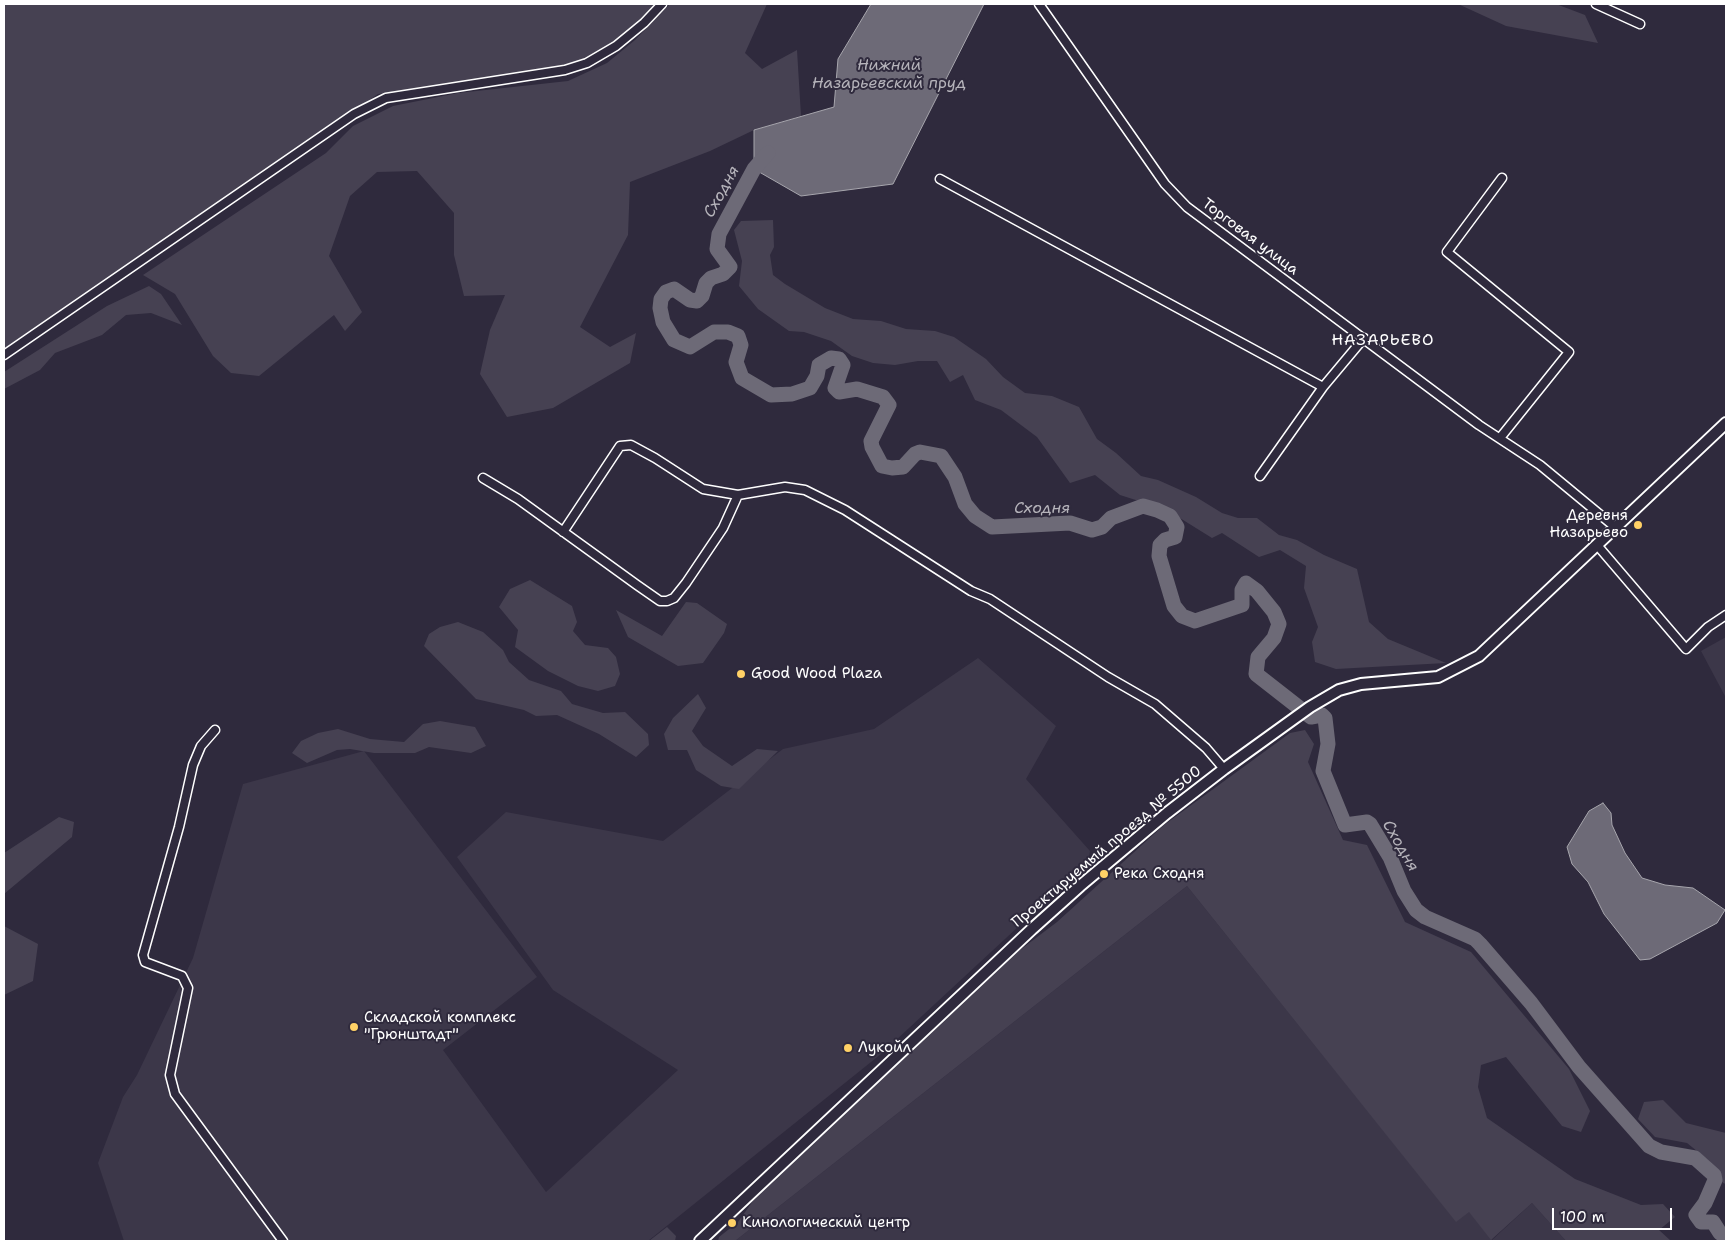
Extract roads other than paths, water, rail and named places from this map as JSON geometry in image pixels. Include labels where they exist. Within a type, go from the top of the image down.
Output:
[{"type":"street","points":[[4,356],[354,114],[386,98],[565,70],[587,63],[616,46],[644,23],[662,4]]},
{"type":"street","name":"Торговая улица","points":[[1039,4],[1165,184],[1187,207],[1479,425],[1540,465],[1615,527]]},
{"type":"street","points":[[1596,4],[1640,24]]},
{"type":"street","points":[[1500,438],[1569,352],[1524,313],[1447,252],[1502,178]]},
{"type":"street","points":[[940,179],[1323,387]]},
{"type":"street","points":[[1260,476],[1323,387],[1364,338]]},
{"type":"street","name":"Проектируемый проезд № 5500","points":[[700,1241],[1071,894],[1224,769],[1310,706],[1339,690],[1361,684],[1438,677],[1479,656],[1726,423]]},
{"type":"street","points":[[563,532],[620,446],[631,445],[656,458],[703,488],[738,494],[786,488],[804,490],[845,510],[972,591],[990,599],[1108,677],[1155,704],[1206,748],[1224,769]]},
{"type":"street","points":[[483,478],[518,499],[660,601],[674,598],[686,583],[723,528],[738,494]]},
{"type":"street","points":[[1597,544],[1686,648],[1708,627],[1726,615]]},
{"type":"street","points":[[214,730],[201,746],[194,765],[179,827],[143,955],[145,962],[182,976],[188,988],[170,1075],[175,1094],[283,1241]]},
{"type":"water","name":"Нижний Назарьевский пруд","points":[[871,4],[984,4],[893,184],[801,196],[754,169],[754,130],[834,107],[838,59]]},
{"type":"water","points":[[1603,803],[1611,813],[1612,825],[1625,853],[1642,878],[1665,885],[1693,888],[1725,910],[1717,923],[1650,959],[1640,960],[1604,914],[1588,882],[1572,864],[1567,847],[1589,811]]},
{"type":"waterway","name":"Сходня","points":[[768,153],[754,169],[719,234],[717,249],[730,267],[723,274],[711,278],[706,283],[702,296],[697,301],[690,300],[674,289],[666,292],[661,299],[660,308],[663,322],[674,340],[690,347],[714,332],[728,332],[738,336],[741,345],[736,362],[742,378],[771,395],[792,394],[810,388],[817,376],[819,365],[831,358],[839,359],[843,365],[835,388],[839,392],[857,389],[883,397],[889,405],[871,441],[872,447],[882,466],[892,468],[903,467],[915,454],[920,452],[941,456],[955,477],[965,504],[975,516],[992,527],[1070,523],[1092,530],[1102,527],[1111,518],[1143,506],[1170,516],[1177,527],[1175,537],[1165,540],[1160,545],[1159,556],[1174,606],[1182,616],[1195,621],[1242,605],[1242,590],[1246,583],[1257,591],[1274,612],[1279,624],[1274,638],[1258,657],[1256,674],[1311,717],[1322,715],[1325,718],[1328,744],[1323,771],[1345,825],[1367,822],[1370,824],[1390,857],[1404,891],[1416,910],[1425,917],[1475,939],[1480,944],[1531,1003],[1579,1067],[1649,1146],[1661,1152],[1695,1158],[1714,1175],[1715,1180],[1705,1203],[1696,1215],[1701,1222],[1713,1222],[1720,1233],[1726,1236]]},
{"type":"place","name":"Деревня Назарьево","points":[[1638,525]]},
{"type":"place","name":"Good Wood Plaza","points":[[741,674]]},
{"type":"place","name":"Река Сходня","points":[[1104,874]]},
{"type":"place","name":"Складской комплекс \"Грюнштадт\"","points":[[354,1027]]},
{"type":"place","name":"Лукойл","points":[[848,1048]]},
{"type":"place","name":"Кинологический центр","points":[[732,1223]]},
{"type":"district","name":"НАЗАРЬЕВО","points":[[1383,341]]}]
